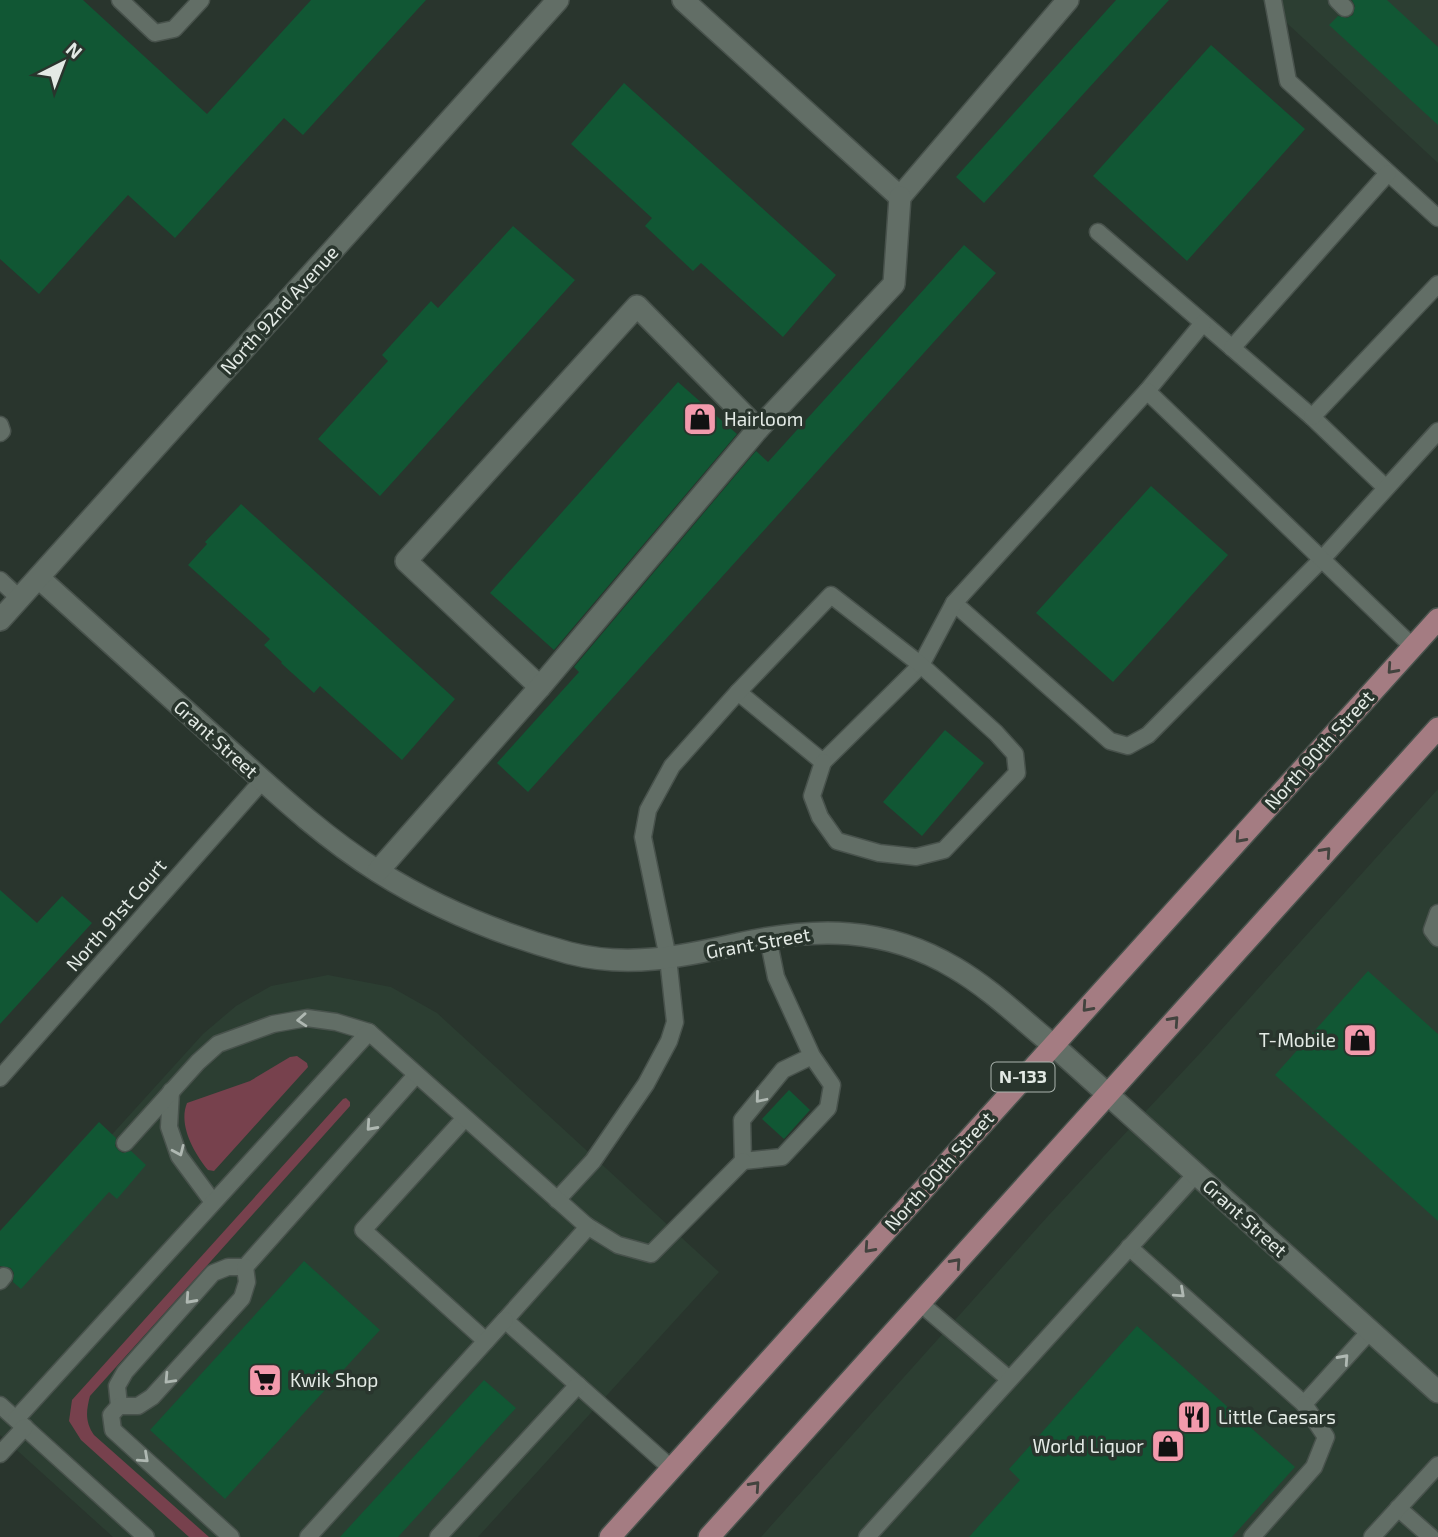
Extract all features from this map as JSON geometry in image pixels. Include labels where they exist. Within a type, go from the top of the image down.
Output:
[{"type":"main road","name":"North 90th Street","points":[[610,1537],[1438,619]]},
{"type":"main road","points":[[709,1537],[1438,728]]},
{"type":"street","name":"North 92nd Avenue","points":[[0,620],[558,0]]},
{"type":"street","points":[[683,0],[900,197]]},
{"type":"street","points":[[378,871],[540,687],[758,429],[894,284],[900,197],[1068,0]]},
{"type":"street","points":[[540,687],[406,561],[637,306],[758,429]]},
{"type":"street","name":"Grant Street","points":[[39,578],[302,815],[378,871],[447,908],[549,947],[593,958],[639,961],[668,958],[768,938],[822,932],[870,936],[915,948],[956,968],[1053,1045],[1438,1392]]},
{"type":"lane","points":[[120,0],[155,33],[174,29],[201,0]]},
{"type":"lane","points":[[1273,0],[1288,81],[1438,218]]},
{"type":"lane","points":[[1232,348],[1388,173]]},
{"type":"lane","points":[[1098,232],[1312,417],[1386,488]]},
{"type":"lane","points":[[1312,417],[1438,284]]},
{"type":"lane","points":[[557,1200],[593,1161],[620,1125],[669,1041],[675,1022],[668,958],[643,837],[648,810],[673,766],[737,692],[831,595],[921,665],[1016,754],[1017,773],[944,850],[916,857],[879,853],[837,841],[820,817],[812,796],[823,762],[921,665],[954,603],[1147,391],[1203,323]]},
{"type":"lane","points":[[1147,391],[1413,646]]},
{"type":"lane","points":[[0,425],[0,433]]},
{"type":"lane","points":[[954,603],[1110,741],[1128,746],[1148,735],[1323,558],[1438,431]]},
{"type":"lane","points":[[0,580],[20,599]]},
{"type":"lane","points":[[737,692],[823,762]]},
{"type":"lane","name":"North 91st Court","points":[[0,1078],[263,780]]},
{"type":"lane","points":[[1438,913],[1432,930],[1438,938]]},
{"type":"lane","points":[[584,1224],[618,1245],[651,1254],[743,1161],[782,1157],[828,1108],[832,1085],[812,1056],[776,978],[768,938]]},
{"type":"lane","points":[[125,1143],[218,1044],[273,1024],[307,1018],[336,1022],[369,1032],[588,1227],[308,1537]]},
{"type":"lane","points":[[0,1454],[20,1423],[213,1202],[369,1032]]},
{"type":"lane","points":[[743,1161],[742,1120],[783,1070],[812,1056]]},
{"type":"lane","points":[[231,1537],[113,1430],[111,1415],[119,1406],[117,1386],[125,1372],[213,1273],[228,1267],[245,1266],[416,1075]]},
{"type":"lane","points":[[171,1091],[169,1127],[179,1156],[213,1202]]},
{"type":"lane","points":[[465,1118],[363,1230],[486,1341]]},
{"type":"lane","points":[[867,1537],[1196,1174]]},
{"type":"lane","points":[[1129,1247],[1304,1404],[1325,1437],[1314,1467],[1252,1537]]},
{"type":"lane","points":[[119,1406],[138,1406],[152,1397],[243,1298],[247,1282],[245,1266]]},
{"type":"lane","points":[[920,1303],[1009,1380]]},
{"type":"lane","points":[[505,1320],[671,1468]]},
{"type":"lane","points":[[1304,1404],[1370,1331]]},
{"type":"lane","points":[[438,1537],[578,1385]]},
{"type":"lane","points":[[0,1405],[146,1537]]},
{"type":"lane","points":[[1372,1537],[1438,1465]]},
{"type":"lane","points":[[1398,1508],[1432,1537]]},
{"type":"shaded area","points":[[1262,0],[1438,0],[1438,163]]},
{"type":"shaded area","points":[[1438,789],[1438,1537],[761,1537],[1048,1216],[1203,1050]]},
{"type":"shaded area","points":[[328,975],[391,987],[437,1013],[719,1272],[478,1537],[113,1537],[0,1435],[0,1258],[203,1034],[236,1006],[271,986]]},
{"type":"shaded area","points":[[297,1056],[307,1063],[308,1067],[214,1171],[208,1170],[193,1147],[186,1129],[187,1103],[250,1081],[290,1057]]},
{"type":"shaded area","points":[[346,1098],[350,1106],[90,1396],[87,1416],[94,1435],[209,1537],[189,1537],[81,1440],[69,1421],[72,1400]]},
{"type":"building","points":[[0,0],[83,0],[207,114],[311,0],[426,0],[303,135],[284,118],[175,238],[128,195],[39,294],[0,259]]},
{"type":"building","points":[[1116,0],[1169,0],[984,203],[956,177]]},
{"type":"building","points":[[1352,0],[1387,0],[1438,47],[1438,125],[1329,25],[1338,16],[1347,18],[1353,15],[1355,6]]},
{"type":"building","points":[[1211,45],[1305,129],[1187,261],[1093,176]]},
{"type":"building","points":[[624,83],[836,275],[783,337],[701,263],[693,271],[645,226],[652,218],[571,144]]},
{"type":"building","points":[[513,226],[575,280],[380,496],[318,439],[388,361],[382,355],[431,301],[438,308]]},
{"type":"building","points":[[964,245],[996,273],[528,792],[497,763],[579,672],[574,667],[756,451],[768,462]]},
{"type":"building","points":[[678,382],[737,434],[554,650],[490,593]]},
{"type":"building","points":[[1151,486],[1228,555],[1113,682],[1036,613]]},
{"type":"building","points":[[241,504],[455,699],[402,760],[320,686],[314,693],[281,663],[264,645],[270,639],[188,565],[207,544],[205,542]]},
{"type":"building","points":[[945,730],[984,763],[922,836],[883,802]]},
{"type":"building","points":[[0,890],[37,923],[62,896],[92,923],[0,1024]]},
{"type":"building","points":[[1368,971],[1438,1034],[1438,1221],[1275,1075]]},
{"type":"building","points":[[789,1090],[810,1110],[784,1139],[762,1119]]},
{"type":"building","points":[[99,1122],[116,1138],[115,1146],[119,1151],[131,1151],[146,1165],[117,1199],[109,1192],[21,1289],[13,1282],[14,1273],[11,1268],[0,1266],[0,1231]]},
{"type":"building","name":"Kwik Shop","points":[[304,1261],[380,1330],[225,1499],[150,1430]]},
{"type":"building","points":[[1137,1326],[1295,1467],[1232,1537],[969,1537],[1020,1480],[1009,1469]]},
{"type":"building","points":[[484,1380],[516,1408],[398,1537],[340,1537]]},
{"type":"place","name":"Hairloom","points":[[700,419]]},
{"type":"place","name":"T-Mobile","points":[[1360,1040]]},
{"type":"place","name":"Kwik Shop","points":[[265,1380]]},
{"type":"place","name":"Little Caesars","points":[[1194,1417]]},
{"type":"place","name":"World Liquor","points":[[1168,1446]]}]
